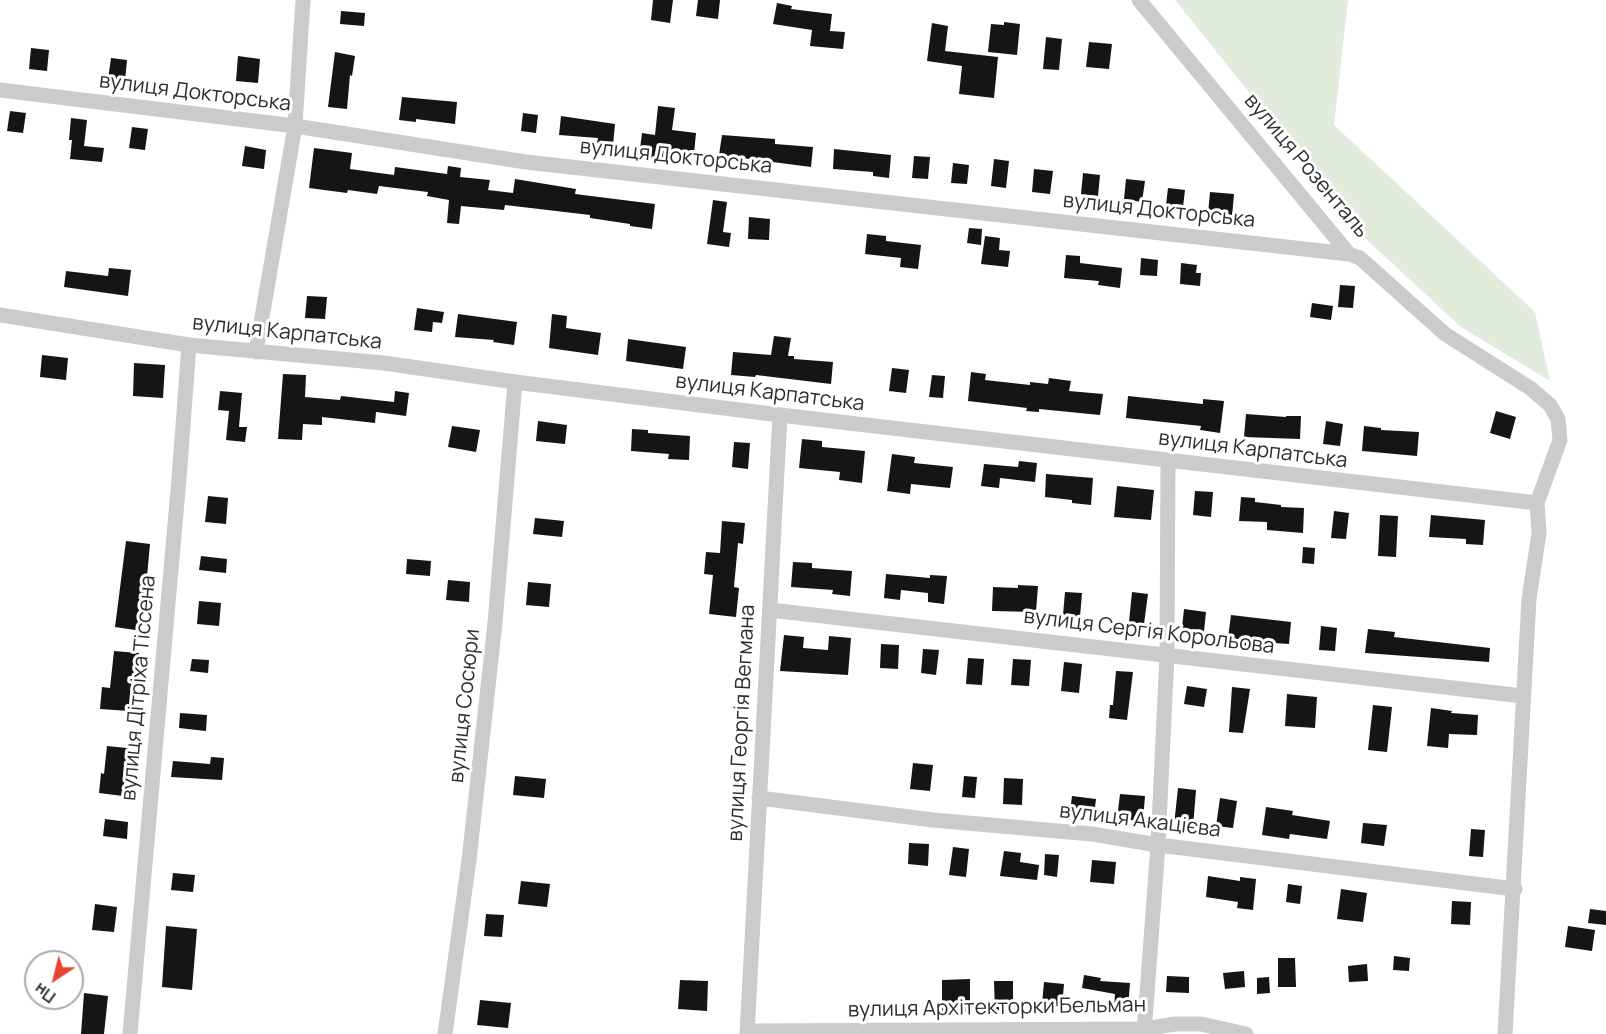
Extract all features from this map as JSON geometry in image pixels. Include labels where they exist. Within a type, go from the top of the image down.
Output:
[{"type":"street","points":[[256,352],[295,126],[303,0]]},
{"type":"street","name":"вулиця Розенталь","points":[[1140,0],[1349,254],[1360,258],[1445,334],[1530,388],[1551,405],[1558,419],[1560,440],[1537,503]]},
{"type":"street","name":"вулиця Докторська","points":[[0,90],[295,126],[526,162],[1349,254]]},
{"type":"street","name":"вулиця Карпатська","points":[[0,315],[189,345],[384,363],[780,415],[1537,503]]},
{"type":"street","name":"вулиця Дітріха Тіссена","points":[[130,1034],[189,345]]},
{"type":"street","name":"вулиця Сосюри","points":[[445,1034],[469,860],[494,635],[515,382]]},
{"type":"street","name":"вулиця Георгія Вегмана","points":[[747,1033],[780,415]]},
{"type":"street","points":[[1144,1032],[1158,845],[1167,655],[1168,461]]},
{"type":"street","points":[[1505,1034],[1515,889],[1523,696],[1530,599],[1539,533],[1537,503]]},
{"type":"street","name":"вулиця Сергія Корольова","points":[[770,610],[1523,696]]},
{"type":"street","name":"вулиця Акацієва","points":[[759,798],[933,820],[1092,834],[1158,845],[1515,889]]},
{"type":"street","name":"вулиця Архітекторки Бельман","points":[[747,1033],[1144,1032],[1175,1023],[1201,1024],[1246,1034]]},
{"type":"green space","points":[[1175,0],[1348,0],[1334,125],[1535,312],[1550,381],[1461,327],[1367,240]]},
{"type":"building","points":[[653,0],[673,0],[670,23],[651,20]]},
{"type":"building","points":[[698,0],[720,0],[718,19],[696,16]]},
{"type":"building","points":[[777,3],[792,6],[791,9],[832,14],[830,31],[845,32],[843,49],[810,46],[812,30],[773,24]]},
{"type":"building","points":[[341,11],[365,13],[364,26],[340,24]]},
{"type":"building","points":[[1004,22],[1020,24],[1017,55],[988,52],[991,24],[1004,25]]},
{"type":"building","points":[[932,23],[948,26],[945,51],[998,57],[994,98],[959,94],[962,66],[927,61]]},
{"type":"building","points":[[1046,37],[1062,39],[1059,70],[1043,69]]},
{"type":"building","points":[[1089,42],[1112,44],[1109,69],[1086,67]]},
{"type":"building","points":[[31,48],[49,50],[47,71],[29,69]]},
{"type":"building","points":[[335,52],[355,56],[352,76],[350,75],[347,109],[328,107]]},
{"type":"building","points":[[238,56],[260,59],[258,83],[236,81]]},
{"type":"building","points":[[111,58],[127,60],[125,81],[108,79]]},
{"type":"building","points":[[402,97],[457,102],[455,124],[416,119],[416,122],[399,120]]},
{"type":"building","points":[[658,106],[675,108],[672,130],[696,133],[694,154],[665,150],[664,160],[639,157],[642,133],[655,135]]},
{"type":"building","points":[[10,111],[26,113],[23,133],[7,131]]},
{"type":"building","points":[[523,113],[538,115],[536,133],[521,131]]},
{"type":"building","points":[[561,116],[615,124],[613,145],[597,143],[598,138],[559,135]]},
{"type":"building","points":[[71,118],[87,120],[84,146],[104,148],[102,162],[70,159]]},
{"type":"building","points":[[132,127],[148,129],[145,150],[129,148]]},
{"type":"building","points":[[722,135],[775,139],[775,144],[813,147],[811,167],[719,155]]},
{"type":"building","points":[[245,146],[266,150],[264,169],[242,166]]},
{"type":"building","points":[[314,148],[352,153],[350,169],[394,175],[395,167],[447,174],[448,166],[461,168],[460,177],[490,180],[488,190],[513,193],[515,179],[576,189],[575,194],[655,204],[652,229],[590,218],[590,215],[505,205],[504,210],[461,206],[459,224],[447,223],[449,200],[427,196],[428,192],[379,186],[377,194],[309,188]]},
{"type":"building","points":[[834,149],[891,155],[889,178],[873,176],[873,172],[833,169]]},
{"type":"building","points":[[914,156],[930,157],[928,179],[912,178]]},
{"type":"building","points":[[994,159],[1009,161],[1006,188],[991,186]]},
{"type":"building","points":[[953,163],[969,165],[967,184],[951,183]]},
{"type":"building","points":[[1034,169],[1053,171],[1050,194],[1032,192]]},
{"type":"building","points":[[1083,173],[1100,175],[1098,196],[1081,194]]},
{"type":"building","points":[[1126,179],[1145,181],[1142,202],[1124,199]]},
{"type":"building","points":[[1168,188],[1185,190],[1183,207],[1166,205]]},
{"type":"building","points":[[1210,192],[1234,194],[1232,217],[1208,214]]},
{"type":"building","points":[[713,200],[727,202],[723,232],[731,233],[729,247],[707,244]]},
{"type":"building","points":[[749,217],[770,219],[769,240],[748,239]]},
{"type":"building","points":[[969,228],[982,229],[981,245],[967,243]]},
{"type":"building","points":[[867,234],[886,236],[886,241],[921,245],[918,269],[900,267],[901,258],[865,254]]},
{"type":"building","points":[[985,236],[1000,238],[999,250],[1010,251],[1008,267],[981,264]]},
{"type":"building","points":[[1066,255],[1080,256],[1080,263],[1122,268],[1120,288],[1098,285],[1099,281],[1064,278]]},
{"type":"building","points":[[1141,258],[1158,260],[1157,276],[1140,275]]},
{"type":"building","points":[[1181,263],[1197,265],[1196,273],[1201,273],[1200,286],[1180,284]]},
{"type":"building","points":[[109,268],[131,270],[128,296],[64,287],[66,271],[108,276]]},
{"type":"building","points":[[1340,285],[1355,286],[1353,308],[1338,307]]},
{"type":"building","points":[[307,296],[327,297],[325,319],[305,318]]},
{"type":"building","points":[[1312,303],[1333,306],[1331,320],[1310,317]]},
{"type":"building","points":[[417,308],[444,312],[442,323],[433,322],[432,332],[414,330]]},
{"type":"building","points":[[458,314],[517,322],[514,345],[493,342],[494,340],[455,337]]},
{"type":"building","points":[[552,314],[567,316],[566,328],[601,333],[598,355],[549,348]]},
{"type":"building","points":[[774,336],[791,338],[788,356],[794,356],[794,359],[833,362],[831,384],[756,375],[755,377],[731,375],[733,352],[771,355]]},
{"type":"building","points":[[628,339],[686,347],[683,369],[626,361]]},
{"type":"building","points":[[42,355],[68,358],[66,380],[40,377]]},
{"type":"building","points":[[134,363],[165,365],[163,398],[133,396]]},
{"type":"building","points":[[892,368],[909,370],[906,393],[889,391]]},
{"type":"building","points":[[971,372],[986,374],[985,380],[1030,385],[1030,382],[1048,384],[1049,378],[1071,381],[1069,391],[1103,394],[1100,415],[1039,409],[1039,412],[1026,411],[1027,408],[968,401]]},
{"type":"building","points":[[283,374],[306,375],[305,397],[340,400],[341,396],[394,402],[395,391],[409,393],[406,416],[376,412],[375,423],[322,417],[322,425],[303,424],[302,440],[278,439]]},
{"type":"building","points":[[932,375],[945,376],[943,398],[929,397]]},
{"type":"building","points":[[220,391],[242,393],[239,427],[247,427],[245,442],[226,440],[229,411],[218,410]]},
{"type":"building","points":[[1128,396],[1203,404],[1203,399],[1224,401],[1220,433],[1200,430],[1201,426],[1126,418]]},
{"type":"building","points":[[1496,411],[1516,417],[1510,439],[1490,433]]},
{"type":"building","points":[[1246,414],[1301,416],[1300,439],[1244,437]]},
{"type":"building","points":[[538,421],[567,425],[565,444],[536,441]]},
{"type":"building","points":[[1326,421],[1343,424],[1340,446],[1323,444]]},
{"type":"building","points":[[452,426],[480,430],[476,452],[448,447]]},
{"type":"building","points":[[1364,426],[1381,428],[1381,430],[1419,432],[1417,456],[1362,451]]},
{"type":"building","points":[[632,429],[648,430],[648,433],[690,436],[689,460],[668,459],[669,454],[631,451]]},
{"type":"building","points":[[802,439],[822,441],[822,447],[865,451],[862,483],[839,480],[840,472],[799,468]]},
{"type":"building","points":[[734,442],[750,443],[748,469],[732,467]]},
{"type":"building","points":[[892,454],[915,457],[914,463],[953,467],[950,488],[911,484],[910,494],[887,491]]},
{"type":"building","points":[[1019,461],[1037,463],[1035,482],[1000,478],[999,488],[981,486],[984,464],[1018,467]]},
{"type":"building","points":[[1046,474],[1093,478],[1091,505],[1045,497]]},
{"type":"building","points":[[1117,486],[1154,490],[1151,520],[1114,517]]},
{"type":"building","points":[[1195,491],[1213,492],[1211,517],[1193,515]]},
{"type":"building","points":[[208,496],[228,498],[226,524],[205,522]]},
{"type":"building","points":[[1241,497],[1255,498],[1255,502],[1281,505],[1281,507],[1304,508],[1303,533],[1267,530],[1267,522],[1239,521]]},
{"type":"building","points":[[1334,511],[1349,513],[1346,539],[1331,538]]},
{"type":"building","points":[[1380,515],[1398,516],[1396,557],[1378,556]]},
{"type":"building","points":[[1431,515],[1485,520],[1483,545],[1466,544],[1466,539],[1429,537]]},
{"type":"building","points":[[535,518],[564,521],[562,537],[533,534]]},
{"type":"building","points":[[722,521],[745,523],[743,544],[738,543],[734,587],[739,588],[736,617],[709,614],[713,575],[704,574],[706,552],[720,553]]},
{"type":"building","points":[[126,541],[150,544],[142,631],[115,627]]},
{"type":"building","points":[[1303,547],[1315,548],[1314,564],[1302,563]]},
{"type":"building","points":[[201,556],[227,559],[226,573],[199,570]]},
{"type":"building","points":[[407,559],[431,561],[430,576],[406,574]]},
{"type":"building","points":[[793,562],[812,563],[812,568],[852,571],[850,596],[832,594],[833,590],[791,587]]},
{"type":"building","points":[[886,574],[930,578],[930,575],[947,576],[944,604],[928,602],[928,593],[901,590],[900,600],[884,598]]},
{"type":"building","points":[[448,580],[470,582],[469,602],[446,600]]},
{"type":"building","points":[[528,582],[551,584],[549,607],[526,605]]},
{"type":"building","points":[[1018,585],[1038,586],[1036,612],[992,611],[993,587],[1018,588]]},
{"type":"building","points":[[1065,592],[1082,593],[1080,617],[1063,615]]},
{"type":"building","points":[[1132,592],[1148,594],[1144,624],[1129,622]]},
{"type":"building","points":[[199,601],[221,603],[219,626],[197,624]]},
{"type":"building","points":[[1184,609],[1206,612],[1204,631],[1182,628]]},
{"type":"building","points":[[1231,615],[1291,622],[1289,644],[1260,642],[1258,653],[1242,651],[1244,640],[1228,638]]},
{"type":"building","points":[[1321,626],[1337,628],[1335,651],[1319,650]]},
{"type":"building","points":[[1368,629],[1395,632],[1394,637],[1490,648],[1489,662],[1365,653]]},
{"type":"building","points":[[784,635],[804,637],[803,648],[828,650],[829,636],[851,638],[848,675],[780,671]]},
{"type":"building","points":[[881,644],[899,645],[898,669],[880,668]]},
{"type":"building","points":[[923,649],[939,650],[936,675],[921,673]]},
{"type":"building","points":[[114,651],[139,653],[137,676],[132,675],[129,711],[100,709],[102,687],[110,688]]},
{"type":"building","points":[[968,658],[984,659],[982,685],[966,684]]},
{"type":"building","points":[[192,659],[209,660],[208,673],[190,671]]},
{"type":"building","points":[[1013,659],[1031,660],[1029,686],[1011,685]]},
{"type":"building","points":[[1064,662],[1082,664],[1079,693],[1061,691]]},
{"type":"building","points":[[1116,671],[1133,672],[1127,720],[1109,718],[1110,705],[1113,705]]},
{"type":"building","points":[[1187,686],[1207,689],[1204,707],[1184,704]]},
{"type":"building","points":[[1232,687],[1250,689],[1243,733],[1229,732]]},
{"type":"building","points":[[1287,694],[1317,697],[1315,728],[1285,726]]},
{"type":"building","points":[[1373,705],[1392,707],[1387,752],[1368,750]]},
{"type":"building","points":[[1431,708],[1452,711],[1451,713],[1478,715],[1477,735],[1449,734],[1448,748],[1427,746]]},
{"type":"building","points":[[180,713],[207,715],[206,731],[179,728]]},
{"type":"building","points":[[107,746],[127,748],[123,796],[99,793]]},
{"type":"building","points":[[211,757],[224,758],[222,780],[171,777],[173,761],[210,764]]},
{"type":"building","points":[[913,763],[933,765],[930,791],[910,789]]},
{"type":"building","points":[[515,776],[546,779],[544,798],[513,795]]},
{"type":"building","points":[[964,776],[977,777],[975,798],[962,797]]},
{"type":"building","points":[[1004,778],[1023,779],[1022,805],[1003,804]]},
{"type":"building","points":[[1178,788],[1196,790],[1193,827],[1174,825]]},
{"type":"building","points":[[1120,794],[1145,796],[1143,821],[1117,819]]},
{"type":"building","points":[[1072,796],[1096,799],[1094,815],[1070,812]]},
{"type":"building","points":[[1220,798],[1237,801],[1233,828],[1216,826]]},
{"type":"building","points":[[1266,807],[1293,811],[1292,815],[1330,821],[1327,839],[1290,834],[1289,839],[1262,835]]},
{"type":"building","points":[[105,819],[128,822],[127,839],[103,836]]},
{"type":"building","points":[[1363,823],[1387,825],[1384,846],[1361,843]]},
{"type":"building","points":[[1471,829],[1485,830],[1483,857],[1469,856]]},
{"type":"building","points":[[909,843],[929,844],[928,866],[908,864]]},
{"type":"building","points":[[953,847],[969,849],[966,877],[949,875]]},
{"type":"building","points":[[1004,851],[1021,853],[1020,862],[1039,865],[1037,880],[1000,876]]},
{"type":"building","points":[[1045,854],[1059,855],[1057,877],[1044,875]]},
{"type":"building","points":[[1092,860],[1116,862],[1114,884],[1090,882]]},
{"type":"building","points":[[173,873],[195,875],[193,892],[171,890]]},
{"type":"building","points":[[1208,876],[1240,881],[1240,877],[1256,879],[1253,910],[1237,908],[1238,902],[1206,897]]},
{"type":"building","points":[[521,881],[550,884],[547,907],[518,904]]},
{"type":"building","points":[[1288,884],[1302,886],[1300,904],[1286,902]]},
{"type":"building","points":[[1341,889],[1367,893],[1363,922],[1337,919]]},
{"type":"building","points":[[1452,901],[1471,902],[1470,925],[1451,924]]},
{"type":"building","points":[[95,904],[117,907],[114,932],[92,930]]},
{"type":"building","points":[[1590,909],[1606,911],[1606,925],[1588,923]]},
{"type":"building","points":[[486,914],[504,915],[502,937],[484,936]]},
{"type":"building","points":[[166,926],[197,929],[192,990],[162,987]]},
{"type":"building","points":[[1568,926],[1595,930],[1592,951],[1565,947]]},
{"type":"building","points":[[1394,956],[1410,958],[1409,971],[1393,970]]},
{"type":"building","points":[[1278,958],[1295,958],[1296,987],[1278,987]]},
{"type":"building","points":[[1367,964],[1368,981],[1349,982],[1348,966]]},
{"type":"building","points":[[1244,971],[1245,987],[1225,989],[1223,973]]},
{"type":"building","points":[[1084,975],[1101,978],[1100,981],[1130,983],[1128,1008],[1114,1008],[1115,994],[1082,988]]},
{"type":"building","points":[[1167,976],[1189,977],[1189,993],[1166,992]]},
{"type":"building","points":[[1269,977],[1270,993],[1257,994],[1257,978]]},
{"type":"building","points":[[970,979],[970,1012],[942,1012],[942,980]]},
{"type":"building","points":[[680,980],[708,981],[707,1011],[678,1009]]},
{"type":"building","points":[[994,981],[1013,981],[1013,1012],[995,1012]]},
{"type":"building","points":[[1044,982],[1064,984],[1062,1007],[1042,1004]]},
{"type":"building","points":[[84,993],[108,996],[104,1034],[81,1034]]},
{"type":"building","points":[[480,1000],[511,1003],[508,1028],[477,1025]]}]
